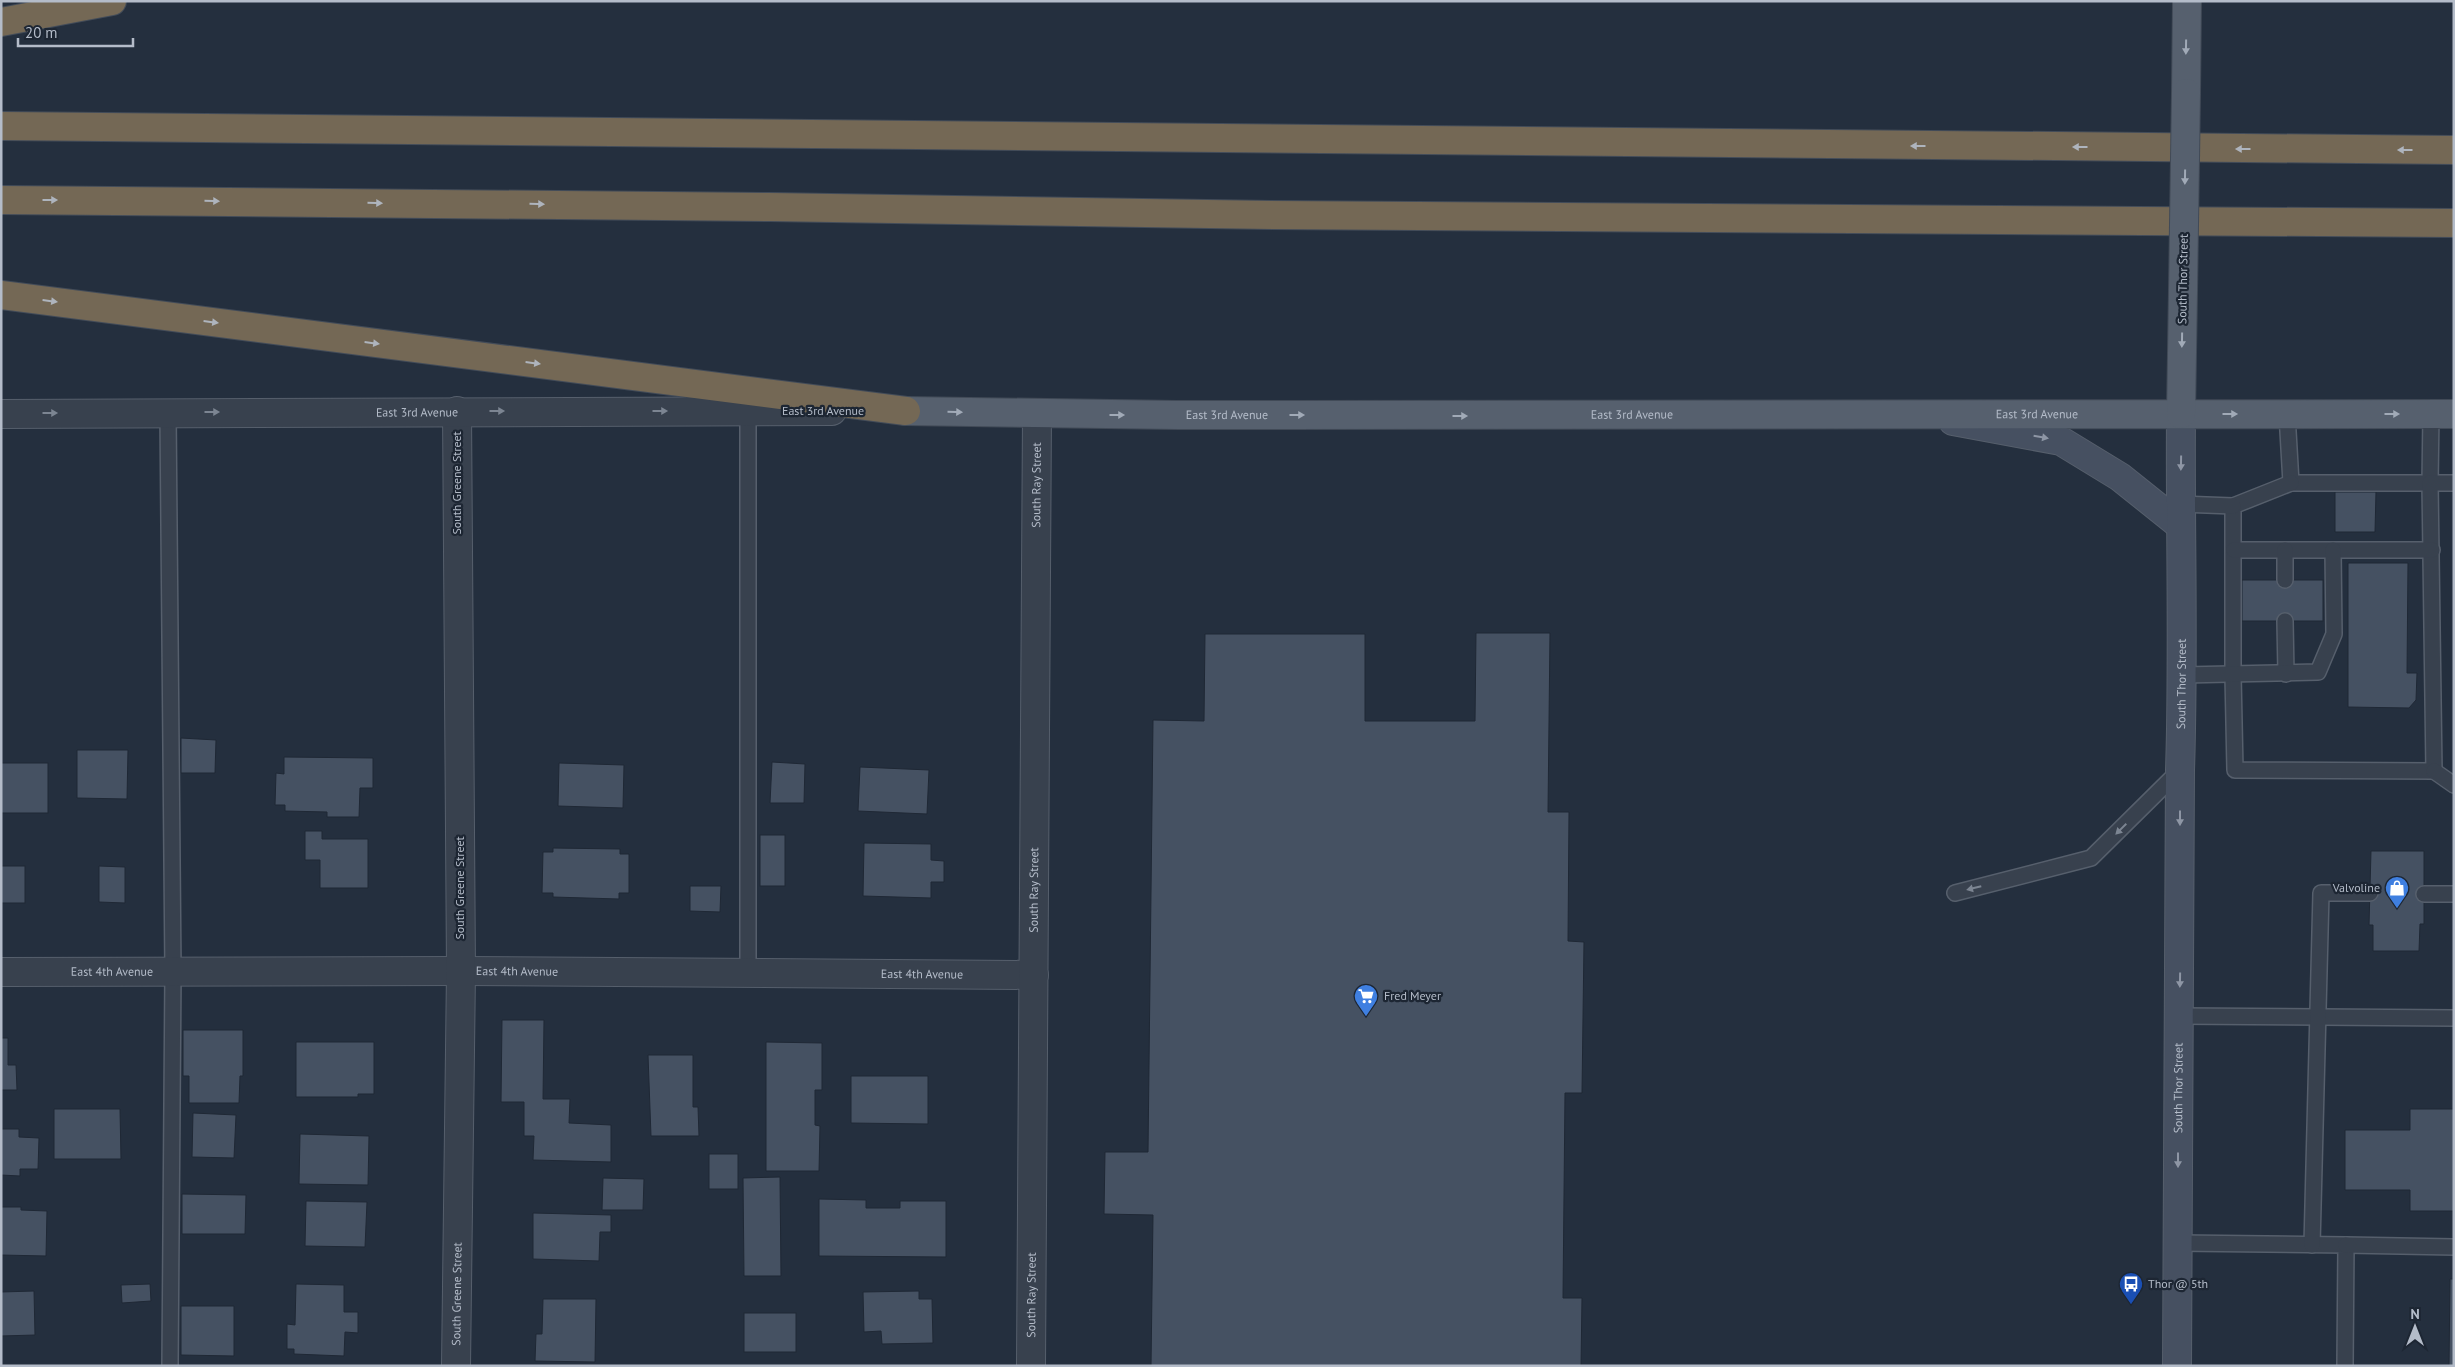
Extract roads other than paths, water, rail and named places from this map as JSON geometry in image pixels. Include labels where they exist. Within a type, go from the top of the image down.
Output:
[{"type":"highway","points":[[1,22],[112,1]]},
{"type":"highway","points":[[1,126],[2454,150]]},
{"type":"highway","points":[[1,200],[750,206],[1282,215],[2454,223]]},
{"type":"highway","points":[[1,295],[906,411]]},
{"type":"main road","name":"South Thor Street","points":[[2177,1366],[2180,770],[2183,675],[2180,515],[2187,1]]},
{"type":"main road","name":"East 3rd Avenue","points":[[906,411],[1037,414],[1924,416],[2442,414]]},
{"type":"main road","points":[[1924,416],[2062,441],[2180,515]]},
{"type":"street","name":"South Greene Street","points":[[456,1366],[461,971],[457,411]]},
{"type":"street","name":"East 3rd Avenue","points":[[1,414],[906,411]]},
{"type":"street","name":"South Ray Street","points":[[1031,1366],[1037,414]]},
{"type":"street","name":"East 4th Avenue","points":[[1,972],[461,971],[1034,975]]},
{"type":"lane","points":[[748,411],[748,973]]},
{"type":"lane","points":[[168,412],[173,972],[170,1366]]},
{"type":"lane","points":[[2287,414],[2291,483]]},
{"type":"lane","points":[[2434,771],[2430,483],[2442,414]]},
{"type":"lane","points":[[2180,515],[2233,506],[2291,483],[2454,483]]},
{"type":"lane","points":[[2233,506],[2233,675],[2236,770],[2434,771],[2454,785]]},
{"type":"lane","points":[[2234,550],[2432,550]]},
{"type":"lane","points":[[2285,550],[2286,580]]},
{"type":"lane","points":[[2183,675],[2318,672],[2334,634],[2333,550]]},
{"type":"lane","points":[[2286,621],[2286,674]]},
{"type":"lane","points":[[1955,893],[2091,858],[2180,770]]},
{"type":"lane","points":[[2312,1245],[2321,893],[2370,893]]},
{"type":"lane","points":[[2424,894],[2454,894]]},
{"type":"lane","points":[[2180,1016],[2454,1018]]},
{"type":"lane","points":[[2178,1243],[2454,1247]]},
{"type":"lane","points":[[2345,1366],[2346,1245]]},
{"type":"place","name":"Valvoline","points":[[2397,909]]},
{"type":"place","name":"Fred Meyer","points":[[1366,1017]]},
{"type":"place","name":"Thor @ 5th","points":[[2131,1305]]}]
